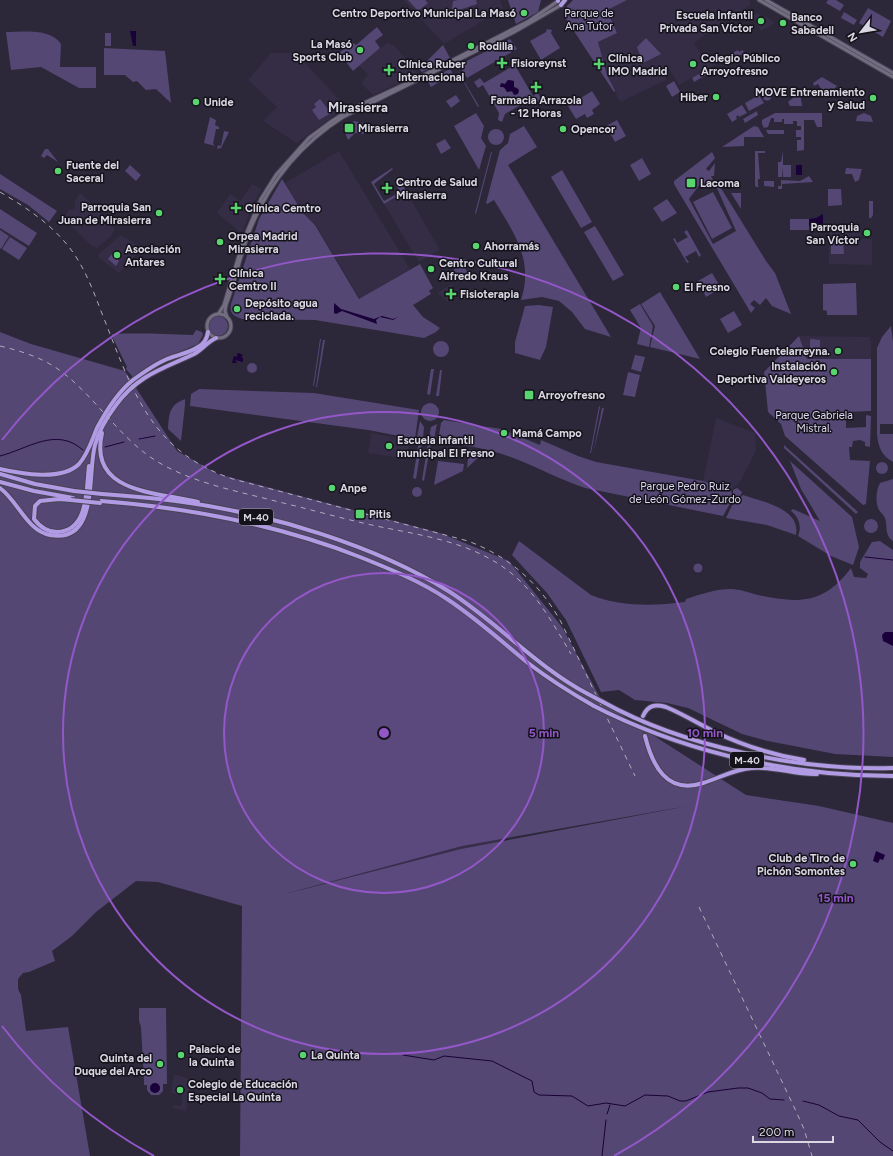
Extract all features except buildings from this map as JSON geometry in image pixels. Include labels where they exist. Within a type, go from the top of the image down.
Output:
[{"type":"highway","points":[[559,2],[564,0]]},
{"type":"highway","points":[[0,469],[27,474],[63,473],[70,470],[84,458],[108,412],[132,381],[167,359],[199,347],[206,339],[208,332]]},
{"type":"highway","points":[[72,499],[40,501],[35,506],[34,519],[42,527],[54,532],[69,529],[78,520],[85,507],[93,446],[108,412],[126,393],[146,376],[176,360],[194,354],[216,338]]},
{"type":"highway","points":[[0,488],[17,505],[32,525],[40,531],[56,536],[71,532],[83,522],[88,511],[92,460],[95,445],[108,412]]},
{"type":"highway","points":[[108,412],[100,444],[104,464],[116,480],[138,490],[184,498],[232,510]]},
{"type":"highway","name":"M-40","points":[[0,474],[35,484],[74,491],[183,502],[232,510],[290,525],[335,539],[404,567],[451,593],[489,620],[552,672],[603,702],[658,727],[702,741],[783,760],[833,766],[893,768]]},
{"type":"highway","name":"M-40","points":[[0,482],[72,499],[140,504],[230,517],[288,532],[333,546],[401,574],[448,599],[544,675],[594,706],[657,734],[716,753],[782,767],[841,774],[893,776]]},
{"type":"highway","points":[[643,716],[650,706],[657,705],[666,707],[717,733],[749,747],[775,755],[833,766]]},
{"type":"highway","points":[[645,736],[650,756],[655,765],[661,773],[678,783],[693,785],[701,784],[739,770],[754,768],[810,774],[841,774]]},
{"type":"main road","points":[[759,0],[893,77]]},
{"type":"main road","points":[[766,0],[893,73]]},
{"type":"main road","points":[[559,2],[546,15],[343,117],[314,138],[278,177],[257,212],[226,305],[225,311],[231,324],[230,331],[222,338],[216,338],[208,332],[206,327],[207,320],[211,316],[219,313],[224,305],[246,233],[261,199],[276,175],[309,138],[345,112],[406,84],[529,21],[559,2]]},
{"type":"main road","points":[[219,313],[227,317]]},
{"type":"shaded area","points":[[404,0],[500,0],[503,9],[444,44]]},
{"type":"shaded area","points":[[627,0],[750,0],[750,6],[723,22],[694,43],[706,63],[715,58],[718,63],[679,85],[668,67],[666,80],[620,102],[607,75],[598,42],[617,33],[606,10]]},
{"type":"shaded area","points":[[757,13],[764,17],[765,16],[775,23],[761,31],[753,16]]},
{"type":"shaded area","points":[[130,31],[136,31],[136,46],[133,46]]},
{"type":"shaded area","name":"Clínica Ruber Internacional","points":[[388,42],[391,45],[393,44],[418,74],[373,95],[361,83],[368,74],[359,66]]},
{"type":"shaded area","points":[[271,53],[296,53],[344,105],[343,109],[297,143],[298,144],[263,121],[277,107],[248,80]]},
{"type":"shaded area","points":[[508,80],[514,81],[514,87],[519,90],[518,94],[514,95],[512,91],[507,92],[504,87],[500,87],[501,83],[505,84]]},
{"type":"shaded area","points":[[339,151],[410,269],[360,299],[316,225],[303,213],[285,183]]},
{"type":"shaded area","points":[[796,165],[802,165],[802,175],[796,175]]},
{"type":"shaded area","name":"Clínica Cemtro","points":[[252,184],[262,189],[253,203],[243,231],[240,232],[217,213],[230,194],[240,201]]},
{"type":"shaded area","points":[[406,191],[440,250],[419,262],[384,204]]},
{"type":"shaded area","points":[[79,194],[82,194],[115,229],[111,236],[97,248],[92,246],[64,219],[68,210],[74,209],[75,201]]},
{"type":"shaded area","points":[[823,214],[823,226],[809,226],[809,219],[816,218]]},
{"type":"shaded area","points":[[829,229],[861,229],[861,239],[872,239],[872,265],[829,264]]},
{"type":"shaded area","name":"Asociación Antares","points":[[121,235],[142,248],[119,273],[99,258],[99,254]]},
{"type":"shaded area","points":[[453,284],[448,302],[437,293]]},
{"type":"shaded area","points":[[334,303],[341,309],[374,319],[382,316],[393,319],[398,317],[393,320],[380,317],[376,320],[377,324],[342,311],[336,314],[334,313]]},
{"type":"shaded area","name":"Colegio Fuentelarreyna.","points":[[799,336],[869,337],[871,340],[871,359],[807,359]]},
{"type":"shaded area","points":[[239,353],[243,355],[241,357],[243,358],[243,362],[235,360],[237,363],[232,363],[234,356],[237,357],[237,354]]},
{"type":"shaded area","points":[[716,418],[755,433],[756,451],[740,482],[732,489],[726,489],[703,481]]},
{"type":"shaded area","name":"Escuela infantil municipal El Fresno","points":[[371,433],[409,440],[407,459],[368,453]]},
{"type":"shaded area","points":[[885,632],[893,632],[893,646],[883,641],[882,635]]},
{"type":"shaded area","points":[[876,851],[885,855],[883,860],[880,859],[878,863],[873,861]]},
{"type":"shaded area","name":"Colegio de Educación Especial La Quinta","points":[[174,1074],[190,1079],[186,1111],[173,1108],[174,1105],[181,1106],[182,1095],[171,1093]]},
{"type":"shaded area","points":[[153,1083],[157,1083],[160,1088],[157,1093],[153,1093],[150,1090],[150,1086]]},
{"type":"green space","points":[[408,0],[425,0],[428,3],[418,11]]},
{"type":"green space","points":[[476,0],[477,4],[456,11],[452,9],[453,1]]},
{"type":"green space","name":"Centro Deportivo Municipal La Masó","points":[[508,0],[541,0],[538,12],[516,24]]},
{"type":"green space","name":"Parque de Ana Tutor","points":[[573,0],[627,0],[607,10],[617,33],[598,42],[607,75],[615,91],[614,92],[564,16],[567,6]]},
{"type":"green space","points":[[828,0],[836,0],[844,5],[840,11],[826,3]]},
{"type":"green space","points":[[868,8],[891,21],[883,37],[859,23]]},
{"type":"green space","points":[[844,12],[857,20],[854,25],[841,18]]},
{"type":"green space","name":"La Masó Sports Club","points":[[377,27],[383,35],[375,41],[380,48],[353,71],[339,53],[352,42],[356,45]]},
{"type":"green space","points":[[547,29],[552,30],[551,33],[560,48],[541,60],[530,41],[546,32]]},
{"type":"green space","points":[[6,32],[36,32],[50,35],[61,44],[60,67],[96,67],[96,88],[79,88],[41,67],[11,70]]},
{"type":"green space","points":[[105,33],[111,33],[111,46],[105,46]]},
{"type":"green space","points":[[646,38],[661,54],[643,63],[637,47]]},
{"type":"green space","points":[[510,39],[517,49],[467,78],[459,65]]},
{"type":"green space","points":[[443,45],[450,58],[422,72],[419,69]]},
{"type":"green space","points":[[104,48],[165,51],[171,103],[156,89],[146,90],[137,81],[133,82],[125,75],[104,75]]},
{"type":"green space","points":[[738,50],[739,52],[743,50],[744,53],[726,63],[723,58]]},
{"type":"green space","points":[[516,58],[520,64],[516,67],[533,96],[538,93],[541,99],[534,104],[531,99],[505,114],[502,122],[498,120],[499,113],[483,85],[478,88],[474,82],[480,78],[484,83],[513,66],[511,61]],"holes":[[[508,80],[514,81],[514,87],[518,88],[518,94],[503,88],[500,85],[505,84]]]},
{"type":"green space","points":[[454,65],[479,106],[478,107]]},
{"type":"green space","points":[[709,68],[711,72],[694,82],[692,78]]},
{"type":"green space","points":[[450,69],[453,74],[431,87],[427,80]]},
{"type":"green space","points":[[822,77],[837,86],[829,94],[824,94],[818,84],[814,86],[813,83]]},
{"type":"green space","points":[[674,81],[680,92],[672,97],[666,86]]},
{"type":"green space","points":[[592,91],[600,104],[592,110],[594,114],[587,118],[585,114],[576,119],[568,106]]},
{"type":"green space","points":[[767,91],[772,96],[767,101],[762,96]]},
{"type":"green space","points":[[800,92],[802,106],[790,106],[788,102]]},
{"type":"green space","points":[[456,95],[460,101],[451,108],[446,101]]},
{"type":"green space","points":[[759,95],[764,103],[749,111],[745,103]]},
{"type":"green space","points":[[320,99],[331,113],[319,120],[312,110],[316,107],[314,104]]},
{"type":"green space","points":[[742,105],[747,113],[739,117],[738,115],[736,117],[737,119],[732,122],[727,114]]},
{"type":"green space","points":[[757,111],[758,115],[745,123],[743,119]]},
{"type":"green space","points":[[476,113],[484,126],[481,138],[486,146],[479,170],[454,126]]},
{"type":"green space","points":[[775,113],[822,113],[822,127],[817,127],[814,120],[804,120],[804,150],[797,151],[797,140],[801,140],[801,137],[796,137],[796,130],[801,130],[801,126],[797,126],[797,121],[793,121],[793,124],[784,124],[784,119],[782,119],[782,122],[774,122],[774,118],[771,118],[768,127],[764,128],[762,120]]},
{"type":"green space","points":[[864,113],[871,116],[873,122],[856,121],[857,116]]},
{"type":"green space","points":[[210,117],[216,120],[215,125],[219,127],[219,129],[216,129],[213,144],[215,146],[204,143]]},
{"type":"green space","points":[[617,120],[626,136],[615,142],[606,126]]},
{"type":"green space","points":[[354,121],[363,123],[368,131],[363,134],[355,133],[348,140],[343,128]]},
{"type":"green space","points":[[524,126],[537,147],[508,165],[611,337],[585,329],[572,312],[559,301],[542,297],[521,300],[525,272],[520,247],[494,200],[487,204],[486,203],[500,150],[508,143],[510,134]]},
{"type":"green space","points":[[754,126],[758,127],[764,137],[744,137],[744,146],[722,147]]},
{"type":"green space","points":[[496,129],[503,134],[504,137],[499,144],[496,145],[489,140],[488,137],[493,130]]},
{"type":"green space","points":[[766,130],[784,130],[784,134],[768,134]]},
{"type":"green space","points":[[224,131],[229,132],[221,148],[217,149],[218,145],[221,146]]},
{"type":"green space","points":[[445,139],[451,148],[441,154],[436,144]]},
{"type":"green space","points":[[45,149],[48,149],[58,162],[47,155],[44,158],[41,156]]},
{"type":"green space","points":[[755,151],[765,151],[765,153],[758,153],[760,179],[758,179],[759,187],[756,187],[755,185]]},
{"type":"green space","points":[[783,151],[783,165],[791,165],[791,177],[783,177],[783,167],[782,177],[778,177],[778,162],[781,162]]},
{"type":"green space","points":[[492,152],[476,214],[475,213]]},
{"type":"green space","points":[[712,152],[715,158],[706,169],[709,171],[715,163],[714,176],[711,176],[713,180],[708,183],[701,183],[689,199],[713,244],[736,231],[716,186],[716,180],[775,273],[791,314],[772,306],[766,298],[760,305],[754,300],[750,304],[755,308],[751,313],[674,184],[674,181]]},
{"type":"green space","points":[[642,158],[651,174],[639,181],[630,165]]},
{"type":"green space","points":[[130,165],[141,175],[136,181],[125,171]]},
{"type":"green space","points":[[392,168],[393,169],[374,184],[384,201],[400,192],[395,183],[400,180],[406,191],[384,204],[371,182]]},
{"type":"green space","points":[[846,168],[862,169],[859,180],[855,182],[852,174],[845,174]]},
{"type":"green space","points":[[562,170],[592,222],[581,228],[551,177]]},
{"type":"green space","points":[[0,174],[57,211],[49,222],[28,205],[0,189]]},
{"type":"green space","points":[[809,176],[813,182],[782,184],[782,189],[778,189],[778,186],[781,186],[781,180],[800,181]]},
{"type":"green space","points":[[282,179],[303,213],[315,225],[359,299],[420,264],[433,288],[429,291],[431,294],[413,305],[423,317],[440,328],[436,332],[424,338],[315,320],[242,319],[232,314],[231,304],[259,219]]},
{"type":"green space","points":[[764,181],[774,181],[774,187],[764,186]]},
{"type":"green space","points":[[828,189],[841,189],[842,205],[828,206]]},
{"type":"green space","points":[[713,192],[732,228],[712,239],[693,202]]},
{"type":"green space","points":[[731,193],[741,193],[741,209]]},
{"type":"green space","points":[[667,199],[677,213],[662,222],[653,208]]},
{"type":"green space","points":[[869,201],[873,201],[873,215],[871,218],[869,218]]},
{"type":"green space","points":[[0,209],[37,233],[29,246],[0,228]]},
{"type":"green space","points":[[790,219],[809,219],[809,230],[790,230]]},
{"type":"green space","points":[[595,226],[624,275],[613,281],[584,232]]},
{"type":"green space","points":[[0,230],[9,236],[1,249],[0,248]]},
{"type":"green space","points":[[687,230],[701,255],[699,257],[696,251],[685,257],[689,262],[687,263],[673,239],[675,238],[677,243],[688,237],[684,232]]},
{"type":"green space","points":[[10,237],[27,248],[19,260],[2,249]]},
{"type":"green space","points":[[831,238],[843,238],[844,254],[831,254]]},
{"type":"green space","points":[[112,254],[119,261],[116,266],[108,259]]},
{"type":"green space","points":[[460,266],[465,268],[467,273],[465,278],[460,280],[455,278],[453,273],[455,268]]},
{"type":"green space","points":[[712,273],[721,288],[706,297],[698,281]]},
{"type":"green space","points":[[856,283],[857,315],[827,315],[827,311],[823,310],[823,284]]},
{"type":"green space","points":[[660,292],[700,359],[650,347],[655,326],[641,304]]},
{"type":"green space","points":[[640,304],[653,326],[649,347],[637,344],[641,328],[630,310]]},
{"type":"green space","points":[[539,305],[553,307],[546,347],[540,360],[515,353],[515,342],[525,306]]},
{"type":"green space","points":[[734,311],[742,325],[728,333],[720,319]]},
{"type":"green space","points":[[218,316],[225,319],[228,326],[225,333],[218,336],[211,333],[208,326],[211,319]]},
{"type":"green space","points":[[891,326],[893,342],[893,424],[880,424],[880,434],[893,434],[893,462],[881,451],[877,434],[877,348],[882,337]]},
{"type":"green space","points":[[196,330],[202,332],[203,335],[198,344],[155,362],[132,378],[126,369],[127,367],[112,336],[112,334],[193,335]]},
{"type":"green space","points":[[0,332],[31,344],[125,371],[177,451],[218,474],[440,533],[509,561],[562,627],[603,703],[746,795],[819,806],[893,823],[893,1156],[240,1156],[242,906],[158,882],[136,881],[96,912],[72,936],[52,951],[55,961],[23,973],[18,979],[18,989],[21,995],[26,1031],[68,1027],[90,1156],[0,1156]],"holes":[[[688,806],[461,849],[281,895],[462,846]]]},
{"type":"green space","name":"Parque Gabriela Mistral.","points":[[799,336],[807,359],[871,359],[871,411],[846,412],[846,428],[866,427],[866,415],[871,416],[870,447],[865,446],[865,442],[860,440],[853,441],[852,447],[849,447],[850,460],[870,461],[866,504],[863,505],[785,436],[781,424],[768,412],[764,372]]},
{"type":"green space","points":[[320,339],[321,339],[313,386]]},
{"type":"green space","points":[[811,339],[820,340],[820,355],[810,355]]},
{"type":"green space","points":[[323,340],[325,340],[316,387]]},
{"type":"green space","points":[[441,341],[448,346],[449,349],[444,356],[441,357],[434,352],[433,349],[438,342]]},
{"type":"green space","points":[[635,355],[645,357],[641,372],[631,369]]},
{"type":"green space","points":[[250,363],[254,363],[257,368],[254,373],[250,373],[247,370],[247,366]]},
{"type":"green space","points":[[431,369],[434,369],[430,395],[427,394]]},
{"type":"green space","points":[[440,370],[442,370],[439,396],[436,396]]},
{"type":"green space","points":[[628,372],[640,375],[635,397],[623,395]]},
{"type":"green space","points":[[199,389],[314,393],[419,410],[415,439],[368,430],[190,406],[191,394]]},
{"type":"green space","points":[[185,399],[181,441],[168,429],[168,424],[173,407]]},
{"type":"green space","points":[[426,403],[434,403],[439,408],[437,419],[434,421],[426,421],[421,416],[421,408]]},
{"type":"green space","points":[[599,406],[600,407],[590,453]]},
{"type":"green space","points":[[602,408],[604,408],[593,454]]},
{"type":"green space","points":[[444,420],[501,429],[540,445],[541,440],[596,462],[703,481],[731,491],[733,498],[723,516],[585,488],[507,456],[477,448],[438,441],[441,423]]},
{"type":"green space","points":[[420,421],[424,427],[423,438],[417,437]]},
{"type":"green space","points":[[437,424],[434,439],[429,438],[431,427]]},
{"type":"green space","points":[[419,441],[422,442],[416,479],[413,478]]},
{"type":"green space","points":[[428,443],[431,443],[424,481],[422,480]]},
{"type":"green space","points":[[784,445],[858,512],[856,514],[784,448]]},
{"type":"green space","points":[[469,449],[484,452],[467,468]]},
{"type":"green space","points":[[438,461],[464,464],[463,471],[434,485]]},
{"type":"green space","points":[[790,461],[852,517],[859,547],[853,565],[831,556],[798,536],[800,526],[796,516],[791,511],[793,509],[820,521],[801,489]]},
{"type":"green space","points":[[882,462],[886,464],[888,468],[886,472],[882,474],[878,472],[876,468],[878,464]]},
{"type":"green space","points":[[893,479],[893,541],[888,536],[886,521],[879,510],[876,496],[880,483]]},
{"type":"green space","points":[[417,487],[422,492],[417,497],[412,492]]},
{"type":"green space","name":"Parque Pedro Ruiz de León Gómez-Zurdo","points":[[737,488],[742,492],[739,498],[743,495],[786,512],[792,518],[796,526],[796,535],[767,525],[726,518],[735,499],[737,498],[733,496],[733,490]]},
{"type":"green space","points":[[871,519],[876,521],[878,526],[876,531],[871,533],[866,531],[864,526],[866,521]]},
{"type":"green space","points":[[519,541],[591,595],[625,604],[649,605],[685,602],[686,599],[703,594],[731,589],[786,600],[798,600],[821,595],[841,580],[851,568],[854,577],[866,578],[868,574],[860,568],[860,562],[872,542],[880,541],[893,550],[893,757],[835,754],[768,741],[742,734],[688,708],[667,703],[635,700],[619,690],[601,692],[566,620],[547,593],[512,555]]},
{"type":"green space","points":[[698,563],[703,568],[698,573],[693,568]]},
{"type":"green space","points":[[139,1008],[166,1008],[167,1084],[163,1084],[163,1091],[159,1095],[151,1095],[147,1090],[147,1085],[144,1085]]},
{"type":"waterway","points":[[139,439],[155,436]]},
{"type":"waterway","points":[[0,456],[42,441],[52,440],[63,440],[73,443],[83,450]]},
{"type":"waterway","points":[[105,447],[124,442]]},
{"type":"waterway","points":[[865,557],[893,560]]},
{"type":"waterway","points":[[403,1055],[434,1060],[444,1056],[492,1061],[532,1081],[534,1092],[539,1095],[572,1096],[588,1106],[606,1103],[625,1106],[645,1095],[668,1096],[680,1101],[686,1101],[708,1092],[738,1088],[748,1088],[762,1093],[770,1099],[784,1100]]},
{"type":"waterway","points":[[803,1101],[819,1105],[839,1116],[858,1120],[880,1142],[893,1151]]},
{"type":"waterway","points":[[607,1114],[610,1105]]},
{"type":"waterway","points":[[602,1156],[606,1120]]},
{"type":"tunnel","points":[[643,718],[645,736]]},
{"type":"railway","points":[[0,192],[20,204],[48,225],[72,251],[81,265],[95,295],[122,365],[146,413],[162,433],[181,451],[204,467],[233,479],[468,541],[497,555],[522,573],[544,596],[561,622],[635,776]]},
{"type":"railway","points":[[0,346],[32,356],[55,367],[76,384],[137,447],[151,458],[180,473],[194,479],[236,491],[381,527],[449,542],[481,554],[511,573],[529,590],[544,610],[571,654]]},
{"type":"railway","points":[[699,907],[795,1109],[804,1129],[812,1156]]},
{"type":"place","name":"Centro Deportivo Municipal La Masó","points":[[524,13]]},
{"type":"place","name":"Escuela Infantil Privada San Víctor","points":[[761,21]]},
{"type":"place","name":"Banco Sabadell","points":[[783,23]]},
{"type":"place","name":"Rodilla","points":[[471,46]]},
{"type":"place","name":"La Masó Sports Club","points":[[360,50]]},
{"type":"place","name":"Fisioreynst","points":[[502,63]]},
{"type":"place","name":"Clínica IMO Madrid","points":[[599,64]]},
{"type":"place","name":"Colegio Público Arroyofresno","points":[[693,64]]},
{"type":"place","name":"Clínica Ruber Internacional","points":[[389,70]]},
{"type":"place","name":"Farmacia Arrazola - 12 Horas","points":[[536,87]]},
{"type":"place","name":"Hiber","points":[[716,97]]},
{"type":"place","name":"MOVE Entrenamiento y Salud","points":[[873,98]]},
{"type":"place","name":"Unide","points":[[196,102]]},
{"type":"place","name":"Mirasierra","points":[[349,128]]},
{"type":"place","name":"Opencor","points":[[563,129]]},
{"type":"place","name":"Fuente del Saceral","points":[[58,171]]},
{"type":"place","name":"Lacoma","points":[[691,183]]},
{"type":"place","name":"Centro de Salud Mirasierra","points":[[387,188]]},
{"type":"place","name":"Clínica Cemtro","points":[[236,208]]},
{"type":"place","name":"Parroquia San Juan de Mirasierra","points":[[159,213]]},
{"type":"place","name":"Parroquia San Víctor","points":[[867,233]]},
{"type":"place","name":"Orpea Madrid Mirasierra","points":[[220,242]]},
{"type":"place","name":"Ahorramás","points":[[476,246]]},
{"type":"place","name":"Asociación Antares","points":[[117,255]]},
{"type":"place","name":"Centro Cultural Alfredo Kraus","points":[[431,269]]},
{"type":"place","name":"Clínica Cemtro II","points":[[220,279]]},
{"type":"place","name":"El Fresno","points":[[676,287]]},
{"type":"place","name":"Fisioterapia","points":[[451,294]]},
{"type":"place","name":"Depósito agua reciclada.","points":[[237,309]]},
{"type":"place","name":"Colegio Fuentelarreyna.","points":[[838,351]]},
{"type":"place","name":"Instalación Deportiva Valdeyeros","points":[[834,372]]},
{"type":"place","name":"Arroyofresno","points":[[529,395]]},
{"type":"place","name":"Mamá Campo","points":[[504,433]]},
{"type":"place","name":"Escuela infantil municipal El Fresno","points":[[389,446]]},
{"type":"place","name":"Anpe","points":[[332,488]]},
{"type":"place","name":"Pitis","points":[[360,514]]},
{"type":"place","name":"Club de Tiro de Pichón Somontes","points":[[853,864]]},
{"type":"place","name":"Palacio de la Quinta","points":[[181,1055]]},
{"type":"place","name":"La Quinta","points":[[303,1055]]},
{"type":"place","name":"Quinta del Duque del Arco","points":[[160,1064]]},
{"type":"place","name":"Colegio de Educación Especial La Quinta","points":[[180,1090]]},
{"type":"district","name":"Mirasierra","points":[[358,107]]}]
